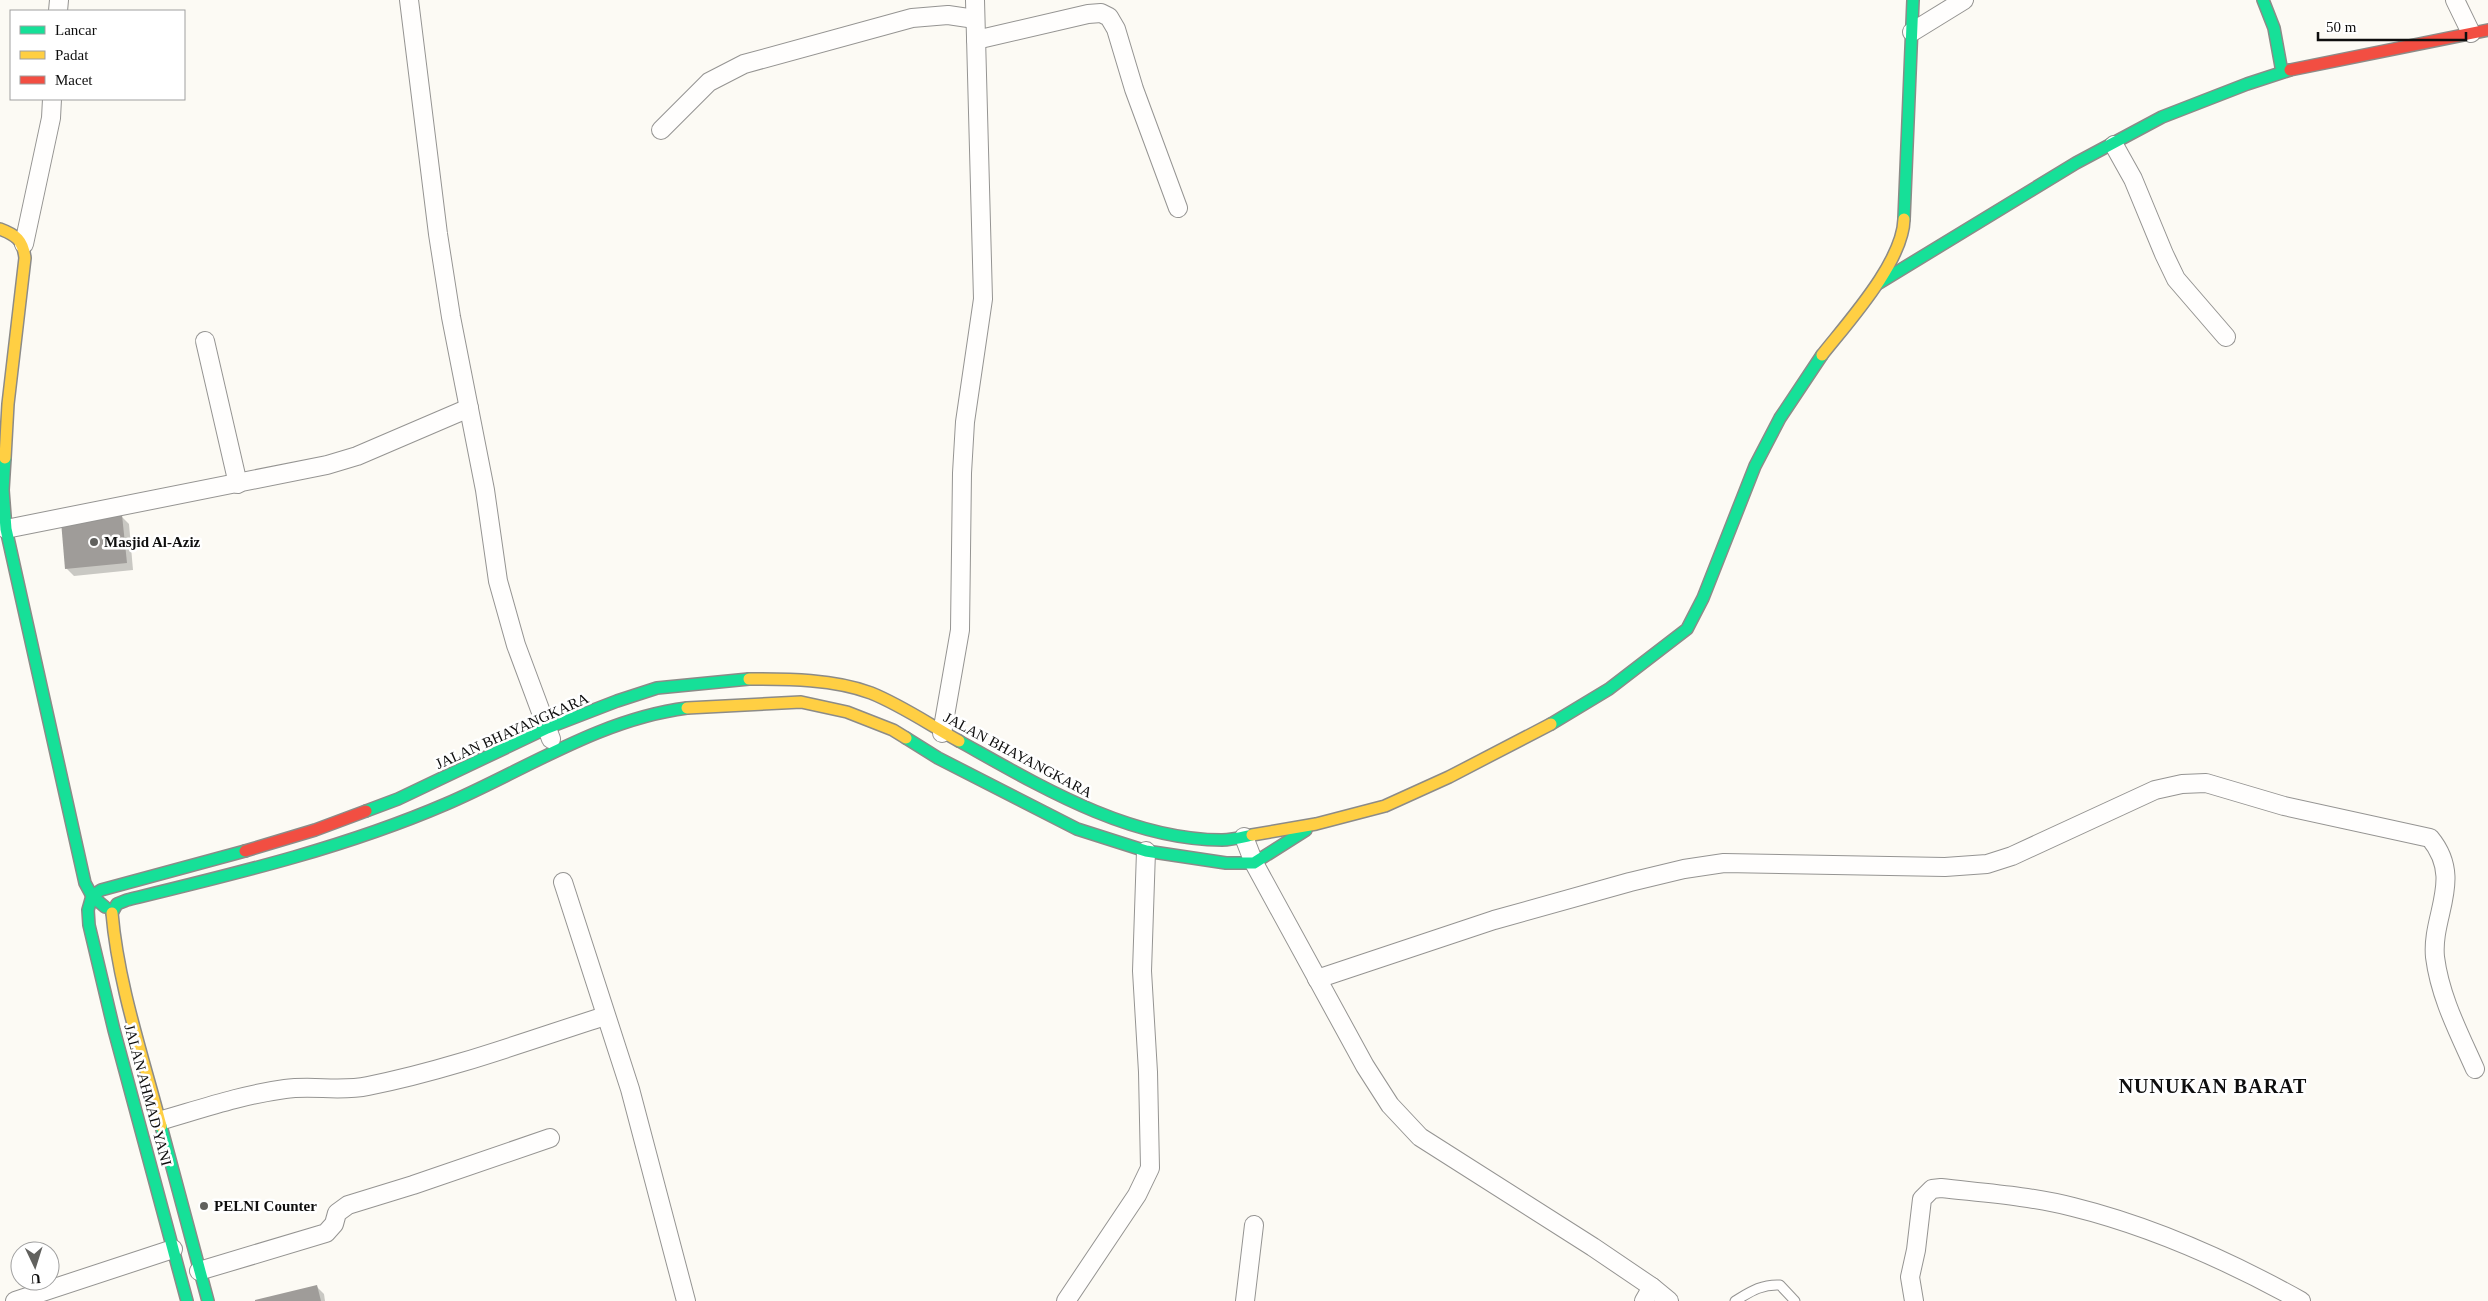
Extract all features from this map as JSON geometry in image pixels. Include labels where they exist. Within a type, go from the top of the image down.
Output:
[{"type":"main road","points":[[0,229],[17,236],[24,244],[25,258],[8,404],[3,490],[6,529],[84,883],[92,896],[112,912],[117,904],[127,900],[233,874],[379,830],[447,804],[556,750],[629,721],[664,711],[704,706],[801,702],[848,712],[893,730],[938,758],[1077,829],[1146,851],[1226,863],[1254,863],[1316,824],[1385,806],[1448,777],[1549,725],[1609,689],[1687,629],[1703,598],[1755,466],[1780,418],[1813,366],[1879,283],[1904,231],[1913,0]]},
{"type":"main road","points":[[2262,0],[2274,28],[2282,72]]},
{"type":"main road","points":[[1879,283],[2076,163],[2162,117],[2282,72],[2480,32]]},
{"type":"main road","name":"JALAN BHAYANGKARA","points":[[92,896],[101,890],[135,879],[192,866],[315,830],[398,799],[547,728],[657,688],[749,679],[784,679],[830,684],[870,693],[1052,793],[1089,810],[1162,832],[1224,840],[1316,824]]},
{"type":"main road","name":"JALAN AHMAD YANI","points":[[92,896],[88,910],[89,925],[187,1301]]},
{"type":"main road","name":"JALAN AHMAD YANI","points":[[112,912],[114,936],[142,1056],[208,1301]]},
{"type":"main road","points":[[123,1061],[142,1056]]},
{"type":"street","points":[[409,0],[438,234],[485,490],[498,580],[516,645],[556,750]]},
{"type":"street","points":[[942,733],[960,630],[962,473],[965,422],[983,299],[975,0]]},
{"type":"street","points":[[1912,32],[1964,0]]},
{"type":"street","points":[[2456,0],[2480,32]]},
{"type":"street","points":[[976,40],[1088,14],[1101,13],[1109,16],[1116,29],[1134,89],[1178,208]]},
{"type":"street","points":[[661,130],[709,82],[744,64],[912,18],[948,15],[976,19]]},
{"type":"street","points":[[24,244],[51,118],[52,100]]},
{"type":"street","points":[[2114,144],[2133,180],[2176,279],[2226,337]]},
{"type":"street","points":[[205,341],[238,484]]},
{"type":"street","points":[[6,529],[308,469],[357,456],[469,408]]},
{"type":"street","points":[[1317,979],[1494,920],[1684,869],[1724,864],[1936,867],[1988,864],[2012,856],[2156,790],[2182,784],[2206,783],[2284,806],[2430,838],[2439,849],[2444,872],[2445,897],[2437,930],[2435,955],[2440,982],[2450,1012],[2475,1069]]},
{"type":"street","points":[[1244,837],[1254,863],[1317,979],[1365,1066],[1390,1105],[1420,1137],[1648,1294],[1669,1301]]},
{"type":"street","points":[[1066,1301],[1137,1195],[1150,1168],[1148,1072],[1142,971],[1146,851]]},
{"type":"street","points":[[563,882],[630,1089],[686,1301]]},
{"type":"street","points":[[159,1121],[242,1096],[286,1089],[353,1088],[384,1082],[467,1060],[605,1016]]},
{"type":"street","points":[[199,1271],[326,1233],[334,1224],[337,1213],[348,1205],[550,1138]]},
{"type":"street","points":[[1914,1301],[1910,1277],[1916,1250],[1922,1199],[1932,1189],[1941,1188],[1996,1194],[2071,1206],[2126,1221],[2193,1246],[2301,1301]]},
{"type":"street","points":[[1245,1301],[1254,1225]]},
{"type":"street","points":[[15,1301],[173,1249]]},
{"type":"lane","points":[[1735,1301],[1757,1287],[1771,1284],[1780,1285],[1795,1301]]},
{"type":"building","name":"Masjid Al-Aziz","points":[[122,515],[127,563],[65,569],[61,521]]},
{"type":"building","points":[[317,1285],[321,1301],[255,1301],[255,1300]]},
{"type":"traffic: fast","points":[[1904,219],[1913,0]]},
{"type":"traffic: fast","points":[[2263,0],[2274,28],[2282,72]]},
{"type":"traffic: fast","points":[[1879,283],[2076,163],[2162,117],[2247,84],[2290,70]]},
{"type":"traffic: fast","points":[[1551,724],[1609,689],[1687,629],[1703,598],[1755,466],[1780,418],[1822,355]]},
{"type":"traffic: fast","points":[[5,458],[3,490],[6,529],[85,883],[92,896],[105,907]]},
{"type":"traffic: fast","points":[[366,811],[398,799],[547,728],[617,701],[657,688],[749,679]]},
{"type":"traffic: fast","points":[[112,913],[117,904],[127,900],[248,870],[368,834],[446,804],[593,734],[655,714],[687,708]]},
{"type":"traffic: fast","points":[[906,738],[938,758],[1077,829],[1146,851],[1226,863],[1254,863],[1306,830]]},
{"type":"traffic: fast","points":[[959,741],[1052,792],[1118,820],[1152,831],[1187,838],[1226,840],[1252,835]]},
{"type":"traffic: fast","points":[[187,1301],[114,1030],[89,925],[88,910],[92,896],[101,890],[245,851]]},
{"type":"traffic: fast","points":[[161,1126],[208,1301]]},
{"type":"traffic: slow","points":[[1822,355],[1859,309],[1884,272],[1901,236],[1904,219]]},
{"type":"traffic: slow","points":[[0,229],[18,239],[25,258],[8,404],[5,458]]},
{"type":"traffic: slow","points":[[749,679],[826,682],[857,688],[893,703],[959,741]]},
{"type":"traffic: slow","points":[[687,708],[801,702],[847,712],[893,730],[906,738]]},
{"type":"traffic: slow","points":[[1252,835],[1316,824],[1385,806],[1449,777],[1551,724]]},
{"type":"traffic: slow","points":[[112,913],[125,993],[161,1126]]},
{"type":"traffic: jam","points":[[2290,70],[2488,30]]},
{"type":"traffic: jam","points":[[245,851],[315,830],[366,811]]},
{"type":"place","name":"Masjid Al-Aziz","points":[[94,542]]},
{"type":"place","name":"PELNI Counter","points":[[204,1206]]},
{"type":"district","name":"NUNUKAN BARAT","points":[[2213,1086]]}]
